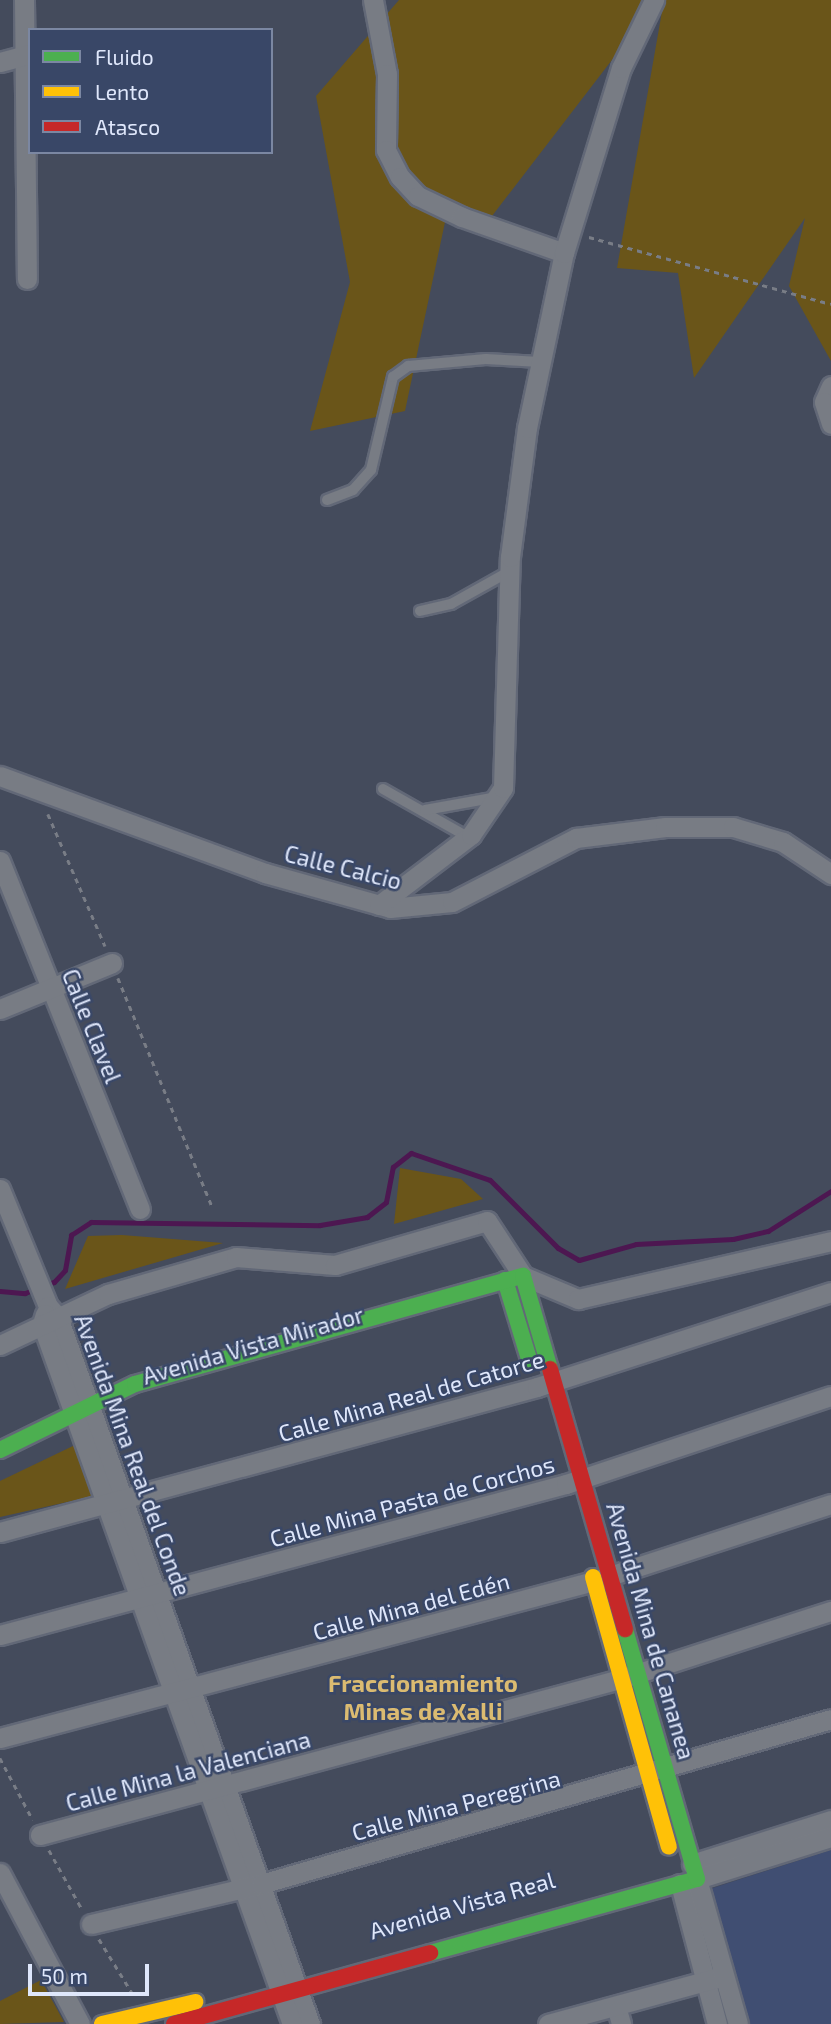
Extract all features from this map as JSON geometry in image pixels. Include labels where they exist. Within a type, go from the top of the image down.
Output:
[{"type":"street","points":[[24,0],[27,55],[27,279]]},
{"type":"street","points":[[373,0],[387,74],[386,150],[400,177],[418,196],[463,217],[564,253]]},
{"type":"street","points":[[379,905],[468,837],[499,794],[508,761],[510,571],[540,362],[564,253],[621,68],[654,0]]},
{"type":"street","points":[[0,62],[27,55]]},
{"type":"street","points":[[831,386],[824,402],[831,424]]},
{"type":"street","name":"Calle Calcio","points":[[0,776],[265,873],[379,905],[424,908],[452,902],[576,838],[665,827],[733,827],[783,842],[831,874]]},
{"type":"street","name":"Calle Clavel","points":[[0,861],[140,1209]]},
{"type":"street","points":[[0,1009],[112,963]]},
{"type":"street","name":"Avenida Mina Real del Conde","points":[[0,1189],[48,1312],[288,1987],[310,2024]]},
{"type":"street","name":"Avenida Mina de Cananea","points":[[48,1312],[236,1257],[335,1265],[487,1221],[522,1287],[545,1385],[686,1874],[724,1976],[738,2024]]},
{"type":"street","points":[[522,1287],[590,1298],[831,1241]]},
{"type":"street","name":"Avenida Vista Mirador","points":[[0,1469],[85,1418],[135,1384],[307,1336],[522,1287]]},
{"type":"street","name":"Avenida Vista Mirador","points":[[0,1450],[142,1400],[312,1352],[522,1287]]},
{"type":"street","name":"Calle Mina Real de Catorce","points":[[0,1532],[116,1504],[545,1385],[831,1292]]},
{"type":"street","points":[[0,1345],[48,1312]]},
{"type":"street","points":[[307,1336],[312,1352]]},
{"type":"street","name":"Calle Mina Pasta de Corchos","points":[[0,1635],[150,1598],[575,1482],[831,1396]]},
{"type":"street","name":"Calle Mina del Edén","points":[[0,1738],[184,1694],[602,1578],[831,1504]]},
{"type":"street","name":"Calle Mina la Valenciana","points":[[40,1835],[219,1790],[629,1676],[831,1611]]},
{"type":"street","name":"Calle Mina Peregrina","points":[[91,1924],[253,1886],[657,1774],[831,1719]]},
{"type":"street","name":"Avenida Vista Real","points":[[174,2024],[288,1987],[820,1835],[831,1819]]},
{"type":"street","points":[[0,1873],[80,2024]]},
{"type":"street","name":"Avenida Mina de Cananea","points":[[686,1874],[705,1982],[717,2024]]},
{"type":"street","points":[[548,2024],[618,2015],[724,1976]]},
{"type":"street","name":"Avenida Mina Real del Conde","points":[[288,1987],[292,2024]]},
{"type":"street","name":"Avenida Vista Real","points":[[102,2024],[288,1987]]},
{"type":"lane","points":[[327,500],[353,490],[372,470],[393,377],[408,366],[540,362]]},
{"type":"lane","points":[[420,611],[451,604],[510,571]]},
{"type":"lane","points":[[383,789],[414,809],[468,837]]},
{"type":"lane","points":[[414,809],[465,807],[499,794]]},
{"type":"path","points":[[571,229],[831,304]]},
{"type":"path","points":[[33,786],[112,963],[213,1208]]},
{"type":"path","points":[[0,1758],[40,1835],[144,2014]]},
{"type":"shaded area","points":[[399,0],[658,0],[492,216],[448,208],[405,411],[310,431],[350,282],[316,96]]},
{"type":"shaded area","points":[[664,0],[831,0],[831,361],[789,286],[805,218],[694,378],[678,273],[617,268]]},
{"type":"shaded area","points":[[400,1168],[461,1179],[483,1199],[394,1224]]},
{"type":"shaded area","points":[[122,1235],[223,1243],[65,1289],[88,1236]]},
{"type":"shaded area","points":[[75,1445],[94,1496],[0,1517],[0,1481]]},
{"type":"shaded area","points":[[831,1850],[831,2024],[746,2024],[707,1890]]},
{"type":"shaded area","points":[[41,1980],[64,2022],[0,2024],[0,2001]]},
{"type":"waterway","points":[[0,1291],[25,1293],[54,1282],[65,1270],[71,1235],[91,1222],[320,1225],[367,1217],[386,1202],[393,1167],[411,1153],[490,1180],[558,1248],[579,1260],[636,1244],[733,1239],[768,1231],[831,1191]]},
{"type":"traffic: fast","points":[[0,1450],[135,1384],[523,1276],[550,1369]]},
{"type":"traffic: fast","points":[[505,1280],[529,1359]]},
{"type":"traffic: fast","points":[[430,1953],[697,1879],[625,1629]]},
{"type":"traffic: slow","points":[[593,1577],[669,1847]]},
{"type":"traffic: slow","points":[[102,2024],[195,2002]]},
{"type":"traffic: jam","points":[[550,1369],[625,1629]]},
{"type":"traffic: jam","points":[[174,2024],[430,1953]]},
{"type":"district","name":"Fraccionamiento Minas de Xalli","points":[[423,1697]]}]
